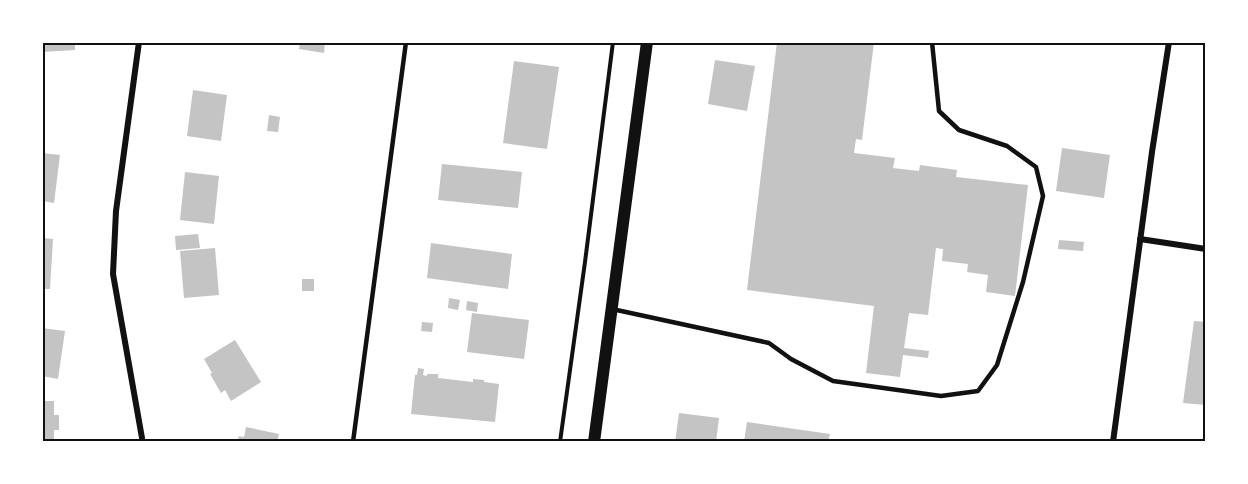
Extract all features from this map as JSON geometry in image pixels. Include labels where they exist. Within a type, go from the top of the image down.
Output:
[{"type":"main road","points":[[594,442],[647,42]]},
{"type":"street","points":[[139,42],[116,211],[113,274],[142,438]]},
{"type":"street","points":[[1113,442],[1156,119],[1169,42]]},
{"type":"street","points":[[1140,239],[1206,249]]},
{"type":"lane","points":[[353,442],[406,42]]},
{"type":"lane","points":[[612,309],[769,343],[791,359],[832,381],[941,396],[978,391],[996,365],[1023,282],[1043,196],[1036,167],[1007,146],[959,130],[939,111],[932,42]]},
{"type":"path","points":[[560,442],[613,42]]},
{"type":"building","points":[[42,42],[75,42],[75,50],[42,52]]},
{"type":"building","points":[[300,42],[325,42],[324,53],[299,49]]},
{"type":"building","points":[[777,42],[874,42],[862,140],[856,139],[854,153],[895,158],[893,168],[919,171],[920,165],[957,170],[956,177],[1028,185],[1015,296],[986,292],[988,275],[967,272],[968,264],[942,261],[943,249],[936,248],[928,315],[909,313],[904,348],[929,351],[928,358],[903,355],[900,377],[866,373],[874,306],[747,290]]},
{"type":"building","points":[[715,60],[755,66],[747,111],[708,104]]},
{"type":"building","points":[[514,61],[559,67],[547,149],[503,143]]},
{"type":"building","points":[[193,90],[227,95],[221,141],[187,136]]},
{"type":"building","points":[[269,115],[280,117],[278,132],[267,131]]},
{"type":"building","points":[[1062,148],[1110,155],[1104,198],[1056,191]]},
{"type":"building","points":[[42,153],[60,155],[54,203],[42,201]]},
{"type":"building","points":[[442,164],[522,172],[518,208],[438,200]]},
{"type":"building","points":[[185,172],[219,176],[214,224],[180,220]]},
{"type":"building","points":[[198,234],[200,248],[176,250],[175,236]]},
{"type":"building","points":[[42,238],[53,239],[50,289],[42,289]]},
{"type":"building","points":[[1059,240],[1084,242],[1083,251],[1058,249]]},
{"type":"building","points":[[431,243],[512,254],[508,289],[427,278]]},
{"type":"building","points":[[215,248],[219,295],[184,298],[180,251]]},
{"type":"building","points":[[302,279],[314,279],[314,291],[302,291]]},
{"type":"building","points":[[449,298],[460,300],[458,310],[448,308]]},
{"type":"building","points":[[467,301],[478,303],[477,312],[466,310]]},
{"type":"building","points":[[472,313],[529,320],[524,359],[467,352]]},
{"type":"building","points":[[1194,321],[1206,322],[1206,405],[1183,403]]},
{"type":"building","points":[[422,322],[433,323],[432,332],[421,331]]},
{"type":"building","points":[[42,328],[65,331],[58,379],[42,376]]},
{"type":"building","points":[[235,340],[261,382],[231,401],[225,390],[221,393],[204,359]]},
{"type":"building","points":[[418,368],[424,369],[423,375],[427,376],[427,374],[438,374],[438,378],[473,382],[473,379],[484,380],[484,382],[499,384],[495,422],[411,414],[415,375],[417,375]]},
{"type":"building","points":[[42,401],[54,401],[54,415],[59,415],[59,430],[54,430],[54,442],[42,442]]},
{"type":"building","points":[[679,413],[719,418],[716,442],[675,442]]},
{"type":"building","points":[[747,422],[830,434],[828,442],[744,442]]},
{"type":"building","points":[[246,427],[279,434],[277,442],[237,442],[239,436],[244,437]]}]
